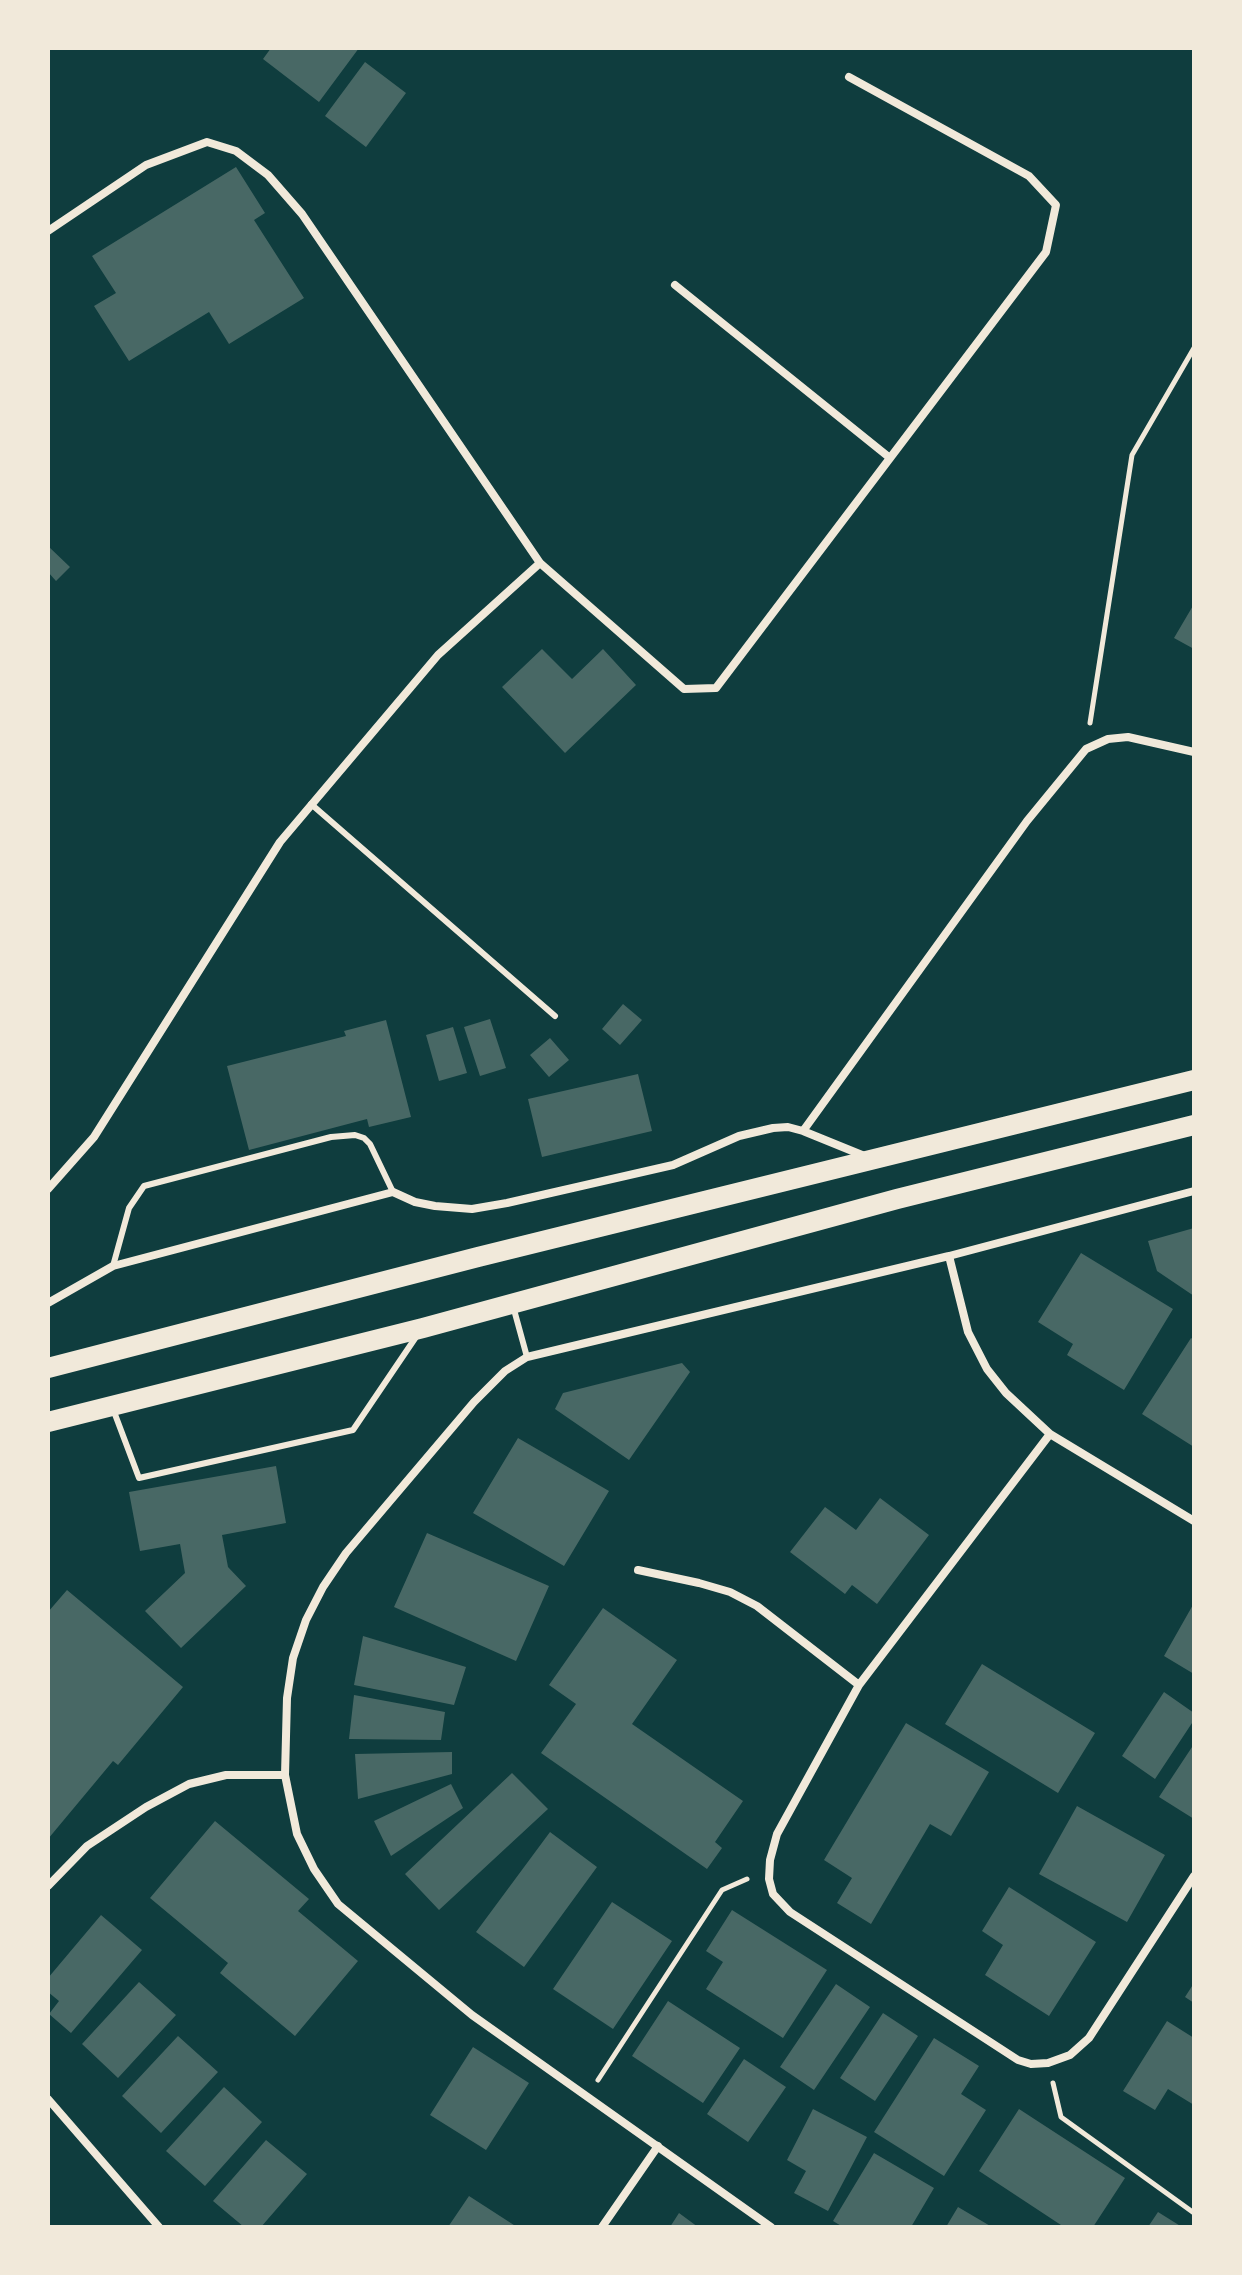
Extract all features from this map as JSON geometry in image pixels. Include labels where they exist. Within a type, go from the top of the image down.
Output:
[{"type":"main road","points":[[48,1368],[871,1158],[1194,1080]]},
{"type":"main road","points":[[48,1422],[423,1328],[897,1199],[1194,1125]]},
{"type":"street","points":[[48,231],[146,165],[207,142],[236,151],[268,175],[302,214],[540,563],[684,689],[716,688],[1046,252],[1056,205],[1029,176],[849,77]]},
{"type":"street","points":[[675,285],[890,458]]},
{"type":"street","points":[[48,1189],[94,1137],[280,842],[438,655],[540,563]]},
{"type":"street","points":[[803,1131],[1027,821],[1086,749],[1108,739],[1128,737],[1194,752]]},
{"type":"street","points":[[48,1303],[113,1266],[393,1192],[415,1202],[472,1209],[673,1165],[750,1134],[788,1127],[871,1158]]},
{"type":"street","points":[[771,2227],[472,2015],[338,1904],[314,1869],[297,1834],[285,1775],[287,1698],[293,1658],[306,1620],[346,1553],[474,1402],[505,1371],[527,1357],[949,1256],[1194,1191]]},
{"type":"street","points":[[949,1256],[968,1332],[987,1369],[1006,1393],[1050,1434],[1194,1521]]},
{"type":"street","points":[[1050,1434],[859,1685],[777,1834],[770,1870],[773,1894],[790,1912],[1018,2060],[1031,2064],[1048,2063],[1070,2055],[1089,2038],[1194,1876]]},
{"type":"street","points":[[638,1570],[730,1592],[757,1606],[859,1685]]},
{"type":"street","points":[[48,1886],[87,1846],[146,1807],[189,1784],[226,1775],[285,1775]]},
{"type":"street","points":[[48,2099],[159,2227]]},
{"type":"street","points":[[602,2227],[658,2146]]},
{"type":"lane","points":[[311,804],[555,1016]]},
{"type":"lane","points":[[113,1266],[129,1208],[136,1197],[144,1186],[173,1178],[331,1137],[355,1135],[370,1144],[393,1192]]},
{"type":"lane","points":[[512,1304],[527,1357]]},
{"type":"lane","points":[[112,1406],[139,1478],[353,1430],[423,1328]]},
{"type":"path","points":[[1086,749],[1132,455],[1194,348]]},
{"type":"path","points":[[588,2097],[722,1890],[770,1870]]},
{"type":"path","points":[[1048,2063],[1061,2117],[1194,2213]]},
{"type":"building","points":[[271,48],[359,48],[319,102],[263,59]]},
{"type":"building","points":[[365,62],[406,93],[366,147],[325,116]]},
{"type":"building","points":[[236,167],[265,213],[254,220],[304,298],[229,344],[209,312],[129,361],[94,306],[116,293],[92,256]]},
{"type":"building","points":[[48,546],[70,567],[56,581],[48,572]]},
{"type":"building","points":[[1194,604],[1194,649],[1174,638]]},
{"type":"building","points":[[542,649],[572,679],[603,649],[636,685],[565,753],[502,687]]},
{"type":"building","points":[[623,1004],[642,1020],[620,1045],[602,1029]]},
{"type":"building","points":[[490,1019],[506,1068],[480,1076],[464,1027]]},
{"type":"building","points":[[386,1020],[411,1117],[369,1127],[367,1119],[249,1150],[227,1066],[346,1036],[344,1031]]},
{"type":"building","points":[[453,1027],[467,1073],[439,1081],[426,1035]]},
{"type":"building","points":[[550,1038],[569,1060],[549,1077],[530,1055]]},
{"type":"building","points":[[638,1074],[652,1131],[542,1157],[528,1099]]},
{"type":"building","points":[[1194,1228],[1194,1296],[1157,1271],[1148,1241]]},
{"type":"building","points":[[1081,1253],[1173,1309],[1124,1390],[1067,1355],[1073,1344],[1038,1322]]},
{"type":"building","points":[[1191,1338],[1194,1340],[1194,1447],[1142,1414]]},
{"type":"building","points":[[682,1363],[690,1372],[629,1460],[555,1409],[563,1393]]},
{"type":"building","points":[[518,1438],[609,1491],[564,1566],[473,1513]]},
{"type":"building","points":[[276,1466],[286,1523],[222,1535],[228,1567],[246,1586],[181,1648],[145,1611],[185,1573],[180,1544],[140,1551],[129,1492]]},
{"type":"building","points":[[880,1498],[929,1535],[877,1604],[852,1585],[845,1594],[790,1552],[825,1507],[856,1530]]},
{"type":"building","points":[[427,1533],[549,1586],[516,1661],[394,1607]]},
{"type":"building","points":[[67,1590],[183,1687],[118,1765],[113,1761],[48,1839],[48,1612]]},
{"type":"building","points":[[1194,1603],[1194,1674],[1164,1656]]},
{"type":"building","points":[[603,1608],[677,1660],[632,1724],[743,1801],[715,1842],[722,1848],[707,1869],[541,1753],[576,1704],[549,1685]]},
{"type":"building","points":[[363,1636],[466,1667],[454,1705],[354,1685]]},
{"type":"building","points":[[982,1664],[1095,1733],[1058,1793],[945,1724]]},
{"type":"building","points":[[1164,1692],[1194,1713],[1194,1720],[1155,1779],[1122,1756]]},
{"type":"building","points":[[354,1695],[445,1712],[441,1740],[349,1739]]},
{"type":"building","points":[[906,1723],[989,1772],[951,1836],[930,1824],[871,1924],[837,1903],[852,1878],[824,1860]]},
{"type":"building","points":[[1194,1744],[1194,1819],[1159,1797]]},
{"type":"building","points":[[452,1752],[452,1774],[358,1799],[355,1754]]},
{"type":"building","points":[[512,1773],[548,1809],[439,1910],[405,1874]]},
{"type":"building","points":[[451,1784],[463,1808],[391,1856],[374,1821]]},
{"type":"building","points":[[1077,1806],[1165,1855],[1127,1922],[1039,1874]]},
{"type":"building","points":[[215,1821],[309,1899],[298,1911],[358,1961],[295,2036],[220,1973],[228,1963],[150,1898]]},
{"type":"building","points":[[550,1832],[597,1867],[524,1967],[476,1932]]},
{"type":"building","points":[[1009,1887],[1096,1942],[1049,2016],[985,1975],[1003,1945],[982,1931]]},
{"type":"building","points":[[612,1902],[672,1941],[613,2029],[553,1989]]},
{"type":"building","points":[[732,1910],[827,1970],[783,2038],[706,1989],[723,1962],[706,1951]]},
{"type":"building","points":[[101,1915],[142,1950],[71,2033],[49,2014],[59,2001],[48,1992],[48,1978]]},
{"type":"building","points":[[139,1982],[176,2015],[118,2078],[82,2044]]},
{"type":"building","points":[[1194,1983],[1194,2003],[1185,1997]]},
{"type":"building","points":[[836,1984],[870,2007],[814,2090],[780,2067]]},
{"type":"building","points":[[668,2001],[740,2048],[703,2103],[632,2056]]},
{"type":"building","points":[[883,2013],[918,2036],[875,2101],[840,2078]]},
{"type":"building","points":[[1167,2021],[1194,2038],[1194,2105],[1168,2089],[1155,2110],[1123,2091]]},
{"type":"building","points":[[178,2036],[218,2072],[161,2133],[122,2096]]},
{"type":"building","points":[[934,2038],[979,2066],[961,2094],[986,2110],[944,2176],[874,2132]]},
{"type":"building","points":[[473,2047],[529,2083],[486,2150],[430,2115]]},
{"type":"building","points":[[744,2059],[786,2087],[748,2142],[707,2114]]},
{"type":"building","points":[[224,2087],[262,2122],[205,2186],[166,2151]]},
{"type":"building","points":[[813,2109],[867,2137],[828,2211],[794,2193],[806,2171],[787,2160]]},
{"type":"building","points":[[1019,2109],[1125,2178],[1093,2227],[1064,2227],[979,2171]]},
{"type":"building","points":[[266,2140],[307,2174],[261,2227],[244,2227],[213,2201]]},
{"type":"building","points":[[874,2153],[934,2188],[911,2227],[843,2227],[833,2221]]},
{"type":"building","points":[[469,2196],[517,2227],[448,2227]]},
{"type":"building","points":[[958,2207],[992,2227],[946,2227]]},
{"type":"building","points":[[1158,2212],[1182,2227],[1148,2227]]},
{"type":"building","points":[[679,2213],[698,2227],[670,2227]]}]
